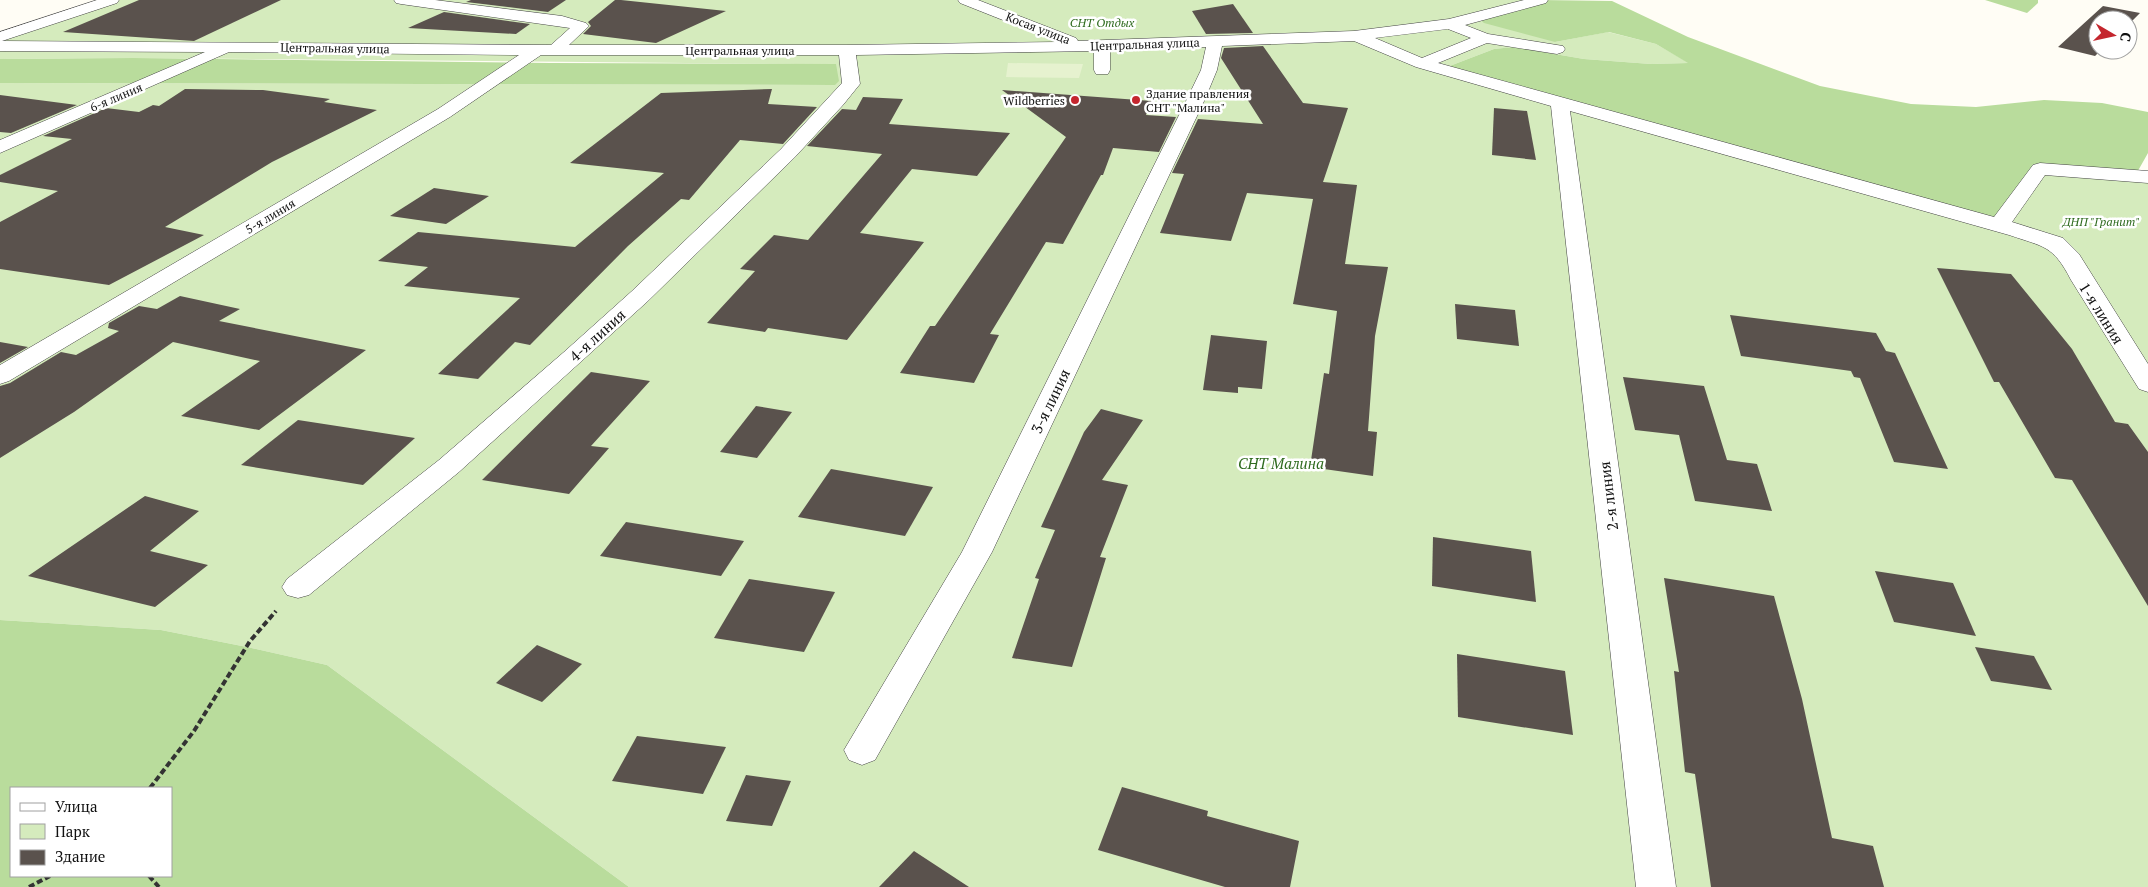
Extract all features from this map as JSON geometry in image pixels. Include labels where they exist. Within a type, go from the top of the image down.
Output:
[{"type":"street","points":[[0,37],[112,0]]},
{"type":"street","name":"5-я линия","points":[[0,376],[444,113],[581,26],[562,21],[401,0]]},
{"type":"street","name":"Косая улица","points":[[965,0],[1083,46]]},
{"type":"street","name":"Центральная улица","points":[[0,46],[847,50],[1102,46],[1354,36],[1450,24],[1541,0]]},
{"type":"street","points":[[1450,24],[1485,38],[1557,49]]},
{"type":"street","points":[[1354,36],[1422,64],[1999,225],[2040,169],[2148,177]]},
{"type":"street","points":[[1422,64],[1485,38]]},
{"type":"street","name":"3-я линия","points":[[862,750],[977,552],[1196,99],[1209,70],[1215,42]]},
{"type":"street","points":[[1102,46],[1102,70]]},
{"type":"street","name":"6-я линия","points":[[0,147],[233,47]]},
{"type":"street","name":"4-я линия","points":[[298,587],[449,466],[573,358],[640,296],[788,152],[851,84],[847,50]]},
{"type":"street","name":"2-я линия","points":[[1560,104],[1656,887]]},
{"type":"street","name":"1-я линия","points":[[1999,225],[2055,243],[2071,260],[2148,384]]},
{"type":"path","points":[[151,787],[194,730],[250,641],[298,587]]},
{"type":"path","points":[[29,887],[48,877]]},
{"type":"path","points":[[150,877],[158,887]]},
{"type":"green space","name":"СНТ Малина","points":[[113,0],[1541,0],[1555,42],[1608,32],[1656,44],[1689,63],[1651,64],[1584,59],[1513,47],[1494,49],[1447,67],[2040,169],[2148,177],[2148,887],[629,887],[327,665],[161,630],[0,620],[0,83],[835,85],[836,64],[0,59],[0,37]]},
{"type":"green space","points":[[1541,0],[1612,1],[1688,37],[1820,86],[1911,104],[1976,107],[2044,100],[2102,103],[2148,112],[2148,153],[2135,176],[2040,169],[1997,224],[1447,67],[1494,49],[1513,47],[1584,59],[1651,64],[1688,63],[1656,44],[1609,32],[1555,42],[1484,23],[1477,17]]},
{"type":"green space","points":[[1985,0],[2038,0],[2038,3],[2027,13]]},
{"type":"green space","points":[[133,58],[836,64],[839,81],[835,85],[0,83],[0,59]]},
{"type":"green space","points":[[1008,63],[1083,64],[1079,78],[1006,77]]},
{"type":"green space","points":[[0,620],[161,630],[327,665],[629,887],[0,887]]},
{"type":"building","points":[[139,0],[281,0],[194,41],[63,32]]},
{"type":"building","points":[[471,0],[566,0],[548,12],[466,2]]},
{"type":"building","points":[[615,0],[726,11],[656,43],[583,34],[591,26],[588,22]]},
{"type":"building","points":[[1233,4],[1253,33],[1206,34],[1192,11]]},
{"type":"building","points":[[2103,6],[2124,10],[2099,10]]},
{"type":"building","points":[[444,12],[530,24],[516,34],[408,28]]},
{"type":"building","points":[[2088,20],[2088,54],[2058,47]]},
{"type":"building","points":[[1263,46],[1303,103],[1348,108],[1323,182],[1357,185],[1345,264],[1388,267],[1375,336],[1368,431],[1377,432],[1373,476],[1310,467],[1324,373],[1329,374],[1337,311],[1293,304],[1313,199],[1247,193],[1231,241],[1160,233],[1184,174],[1172,173],[1198,119],[1263,124],[1221,58],[1224,48]]},
{"type":"building","points":[[185,89],[263,90],[330,99],[324,102],[377,110],[272,162],[165,227],[204,235],[109,285],[0,269],[0,222],[58,191],[0,182],[0,175],[72,139],[43,136],[106,108],[139,112],[153,105],[159,106]]},
{"type":"building","points":[[772,89],[768,104],[817,107],[783,144],[740,140],[689,200],[681,199],[628,246],[530,345],[515,342],[478,379],[438,374],[520,298],[404,286],[428,267],[378,261],[418,232],[575,247],[664,173],[570,163],[661,93]]},
{"type":"building","points":[[1002,90],[1152,101],[1146,115],[1176,117],[1159,152],[1113,148],[1103,175],[1101,175],[1063,244],[1046,242],[990,334],[999,335],[974,383],[900,373],[930,326],[935,326],[1066,137]]},
{"type":"building","points":[[0,95],[77,105],[11,133],[0,132]]},
{"type":"building","points":[[863,97],[903,99],[889,124],[1010,133],[977,176],[912,169],[860,233],[924,242],[847,340],[768,328],[765,332],[707,323],[755,271],[740,269],[774,235],[808,240],[882,154],[807,146],[842,109],[856,110]]},
{"type":"building","points":[[1494,108],[1527,111],[1536,160],[1492,155]]},
{"type":"building","points":[[434,188],[489,196],[446,224],[390,216]]},
{"type":"building","points":[[1937,268],[2011,274],[2072,349],[2115,422],[2128,424],[2148,452],[2148,606],[2072,480],[2055,478],[1999,382],[1994,382]]},
{"type":"building","points":[[180,296],[240,309],[219,321],[366,350],[259,430],[181,416],[260,361],[173,342],[74,412],[0,458],[0,386],[10,383],[61,352],[76,355],[119,331],[108,328],[109,323],[139,306],[157,309]]},
{"type":"building","points":[[1455,304],[1515,310],[1519,346],[1457,339]]},
{"type":"building","points":[[1730,315],[1876,333],[1886,351],[1895,353],[1948,469],[1894,462],[1860,378],[1854,377],[1851,371],[1741,356]]},
{"type":"building","points":[[1211,335],[1267,341],[1262,389],[1238,387],[1238,393],[1203,390]]},
{"type":"building","points":[[0,342],[28,347],[0,363]]},
{"type":"building","points":[[591,372],[650,381],[591,446],[609,448],[569,494],[482,480]]},
{"type":"building","points":[[1623,377],[1704,386],[1727,460],[1757,464],[1772,511],[1695,501],[1679,435],[1635,430]]},
{"type":"building","points":[[756,406],[792,412],[757,458],[720,452]]},
{"type":"building","points":[[1101,409],[1143,420],[1102,480],[1128,485],[1100,557],[1106,558],[1072,667],[1012,658],[1039,579],[1035,578],[1055,530],[1041,527],[1084,432]]},
{"type":"building","points":[[298,420],[415,438],[363,485],[241,465]]},
{"type":"building","points":[[831,469],[933,487],[905,536],[798,517]]},
{"type":"building","points":[[145,496],[199,511],[150,551],[208,565],[155,607],[28,576]]},
{"type":"building","points":[[626,522],[744,541],[721,576],[600,556]]},
{"type":"building","points":[[1433,537],[1531,551],[1536,602],[1432,586]]},
{"type":"building","points":[[1875,571],[1953,583],[1976,636],[1894,622]]},
{"type":"building","points":[[1664,578],[1774,596],[1802,699],[1832,838],[1873,846],[1884,887],[1711,887],[1695,774],[1685,772],[1674,671],[1679,672]]},
{"type":"building","points":[[749,579],[835,592],[804,652],[714,638]]},
{"type":"building","points":[[537,645],[582,664],[542,702],[496,683]]},
{"type":"building","points":[[1975,647],[2034,656],[2052,690],[1991,681]]},
{"type":"building","points":[[1457,654],[1565,671],[1573,735],[1458,717]]},
{"type":"building","points":[[637,736],[726,747],[703,794],[612,781]]},
{"type":"building","points":[[746,775],[791,781],[772,826],[726,821]]},
{"type":"building","points":[[1122,787],[1208,811],[1207,816],[1299,841],[1290,887],[1225,887],[1098,850]]},
{"type":"building","points":[[914,851],[969,887],[879,887]]},
{"type":"place","name":"Wildberries","points":[[1075,100]]},
{"type":"place","name":"Здание правления СНТ \"Малина\"","points":[[1136,100]]},
{"type":"park label","name":"СНТ Отдых","points":[[1102,22]]},
{"type":"park label","name":"ДНП \"Гранит\"","points":[[2101,221]]}]
